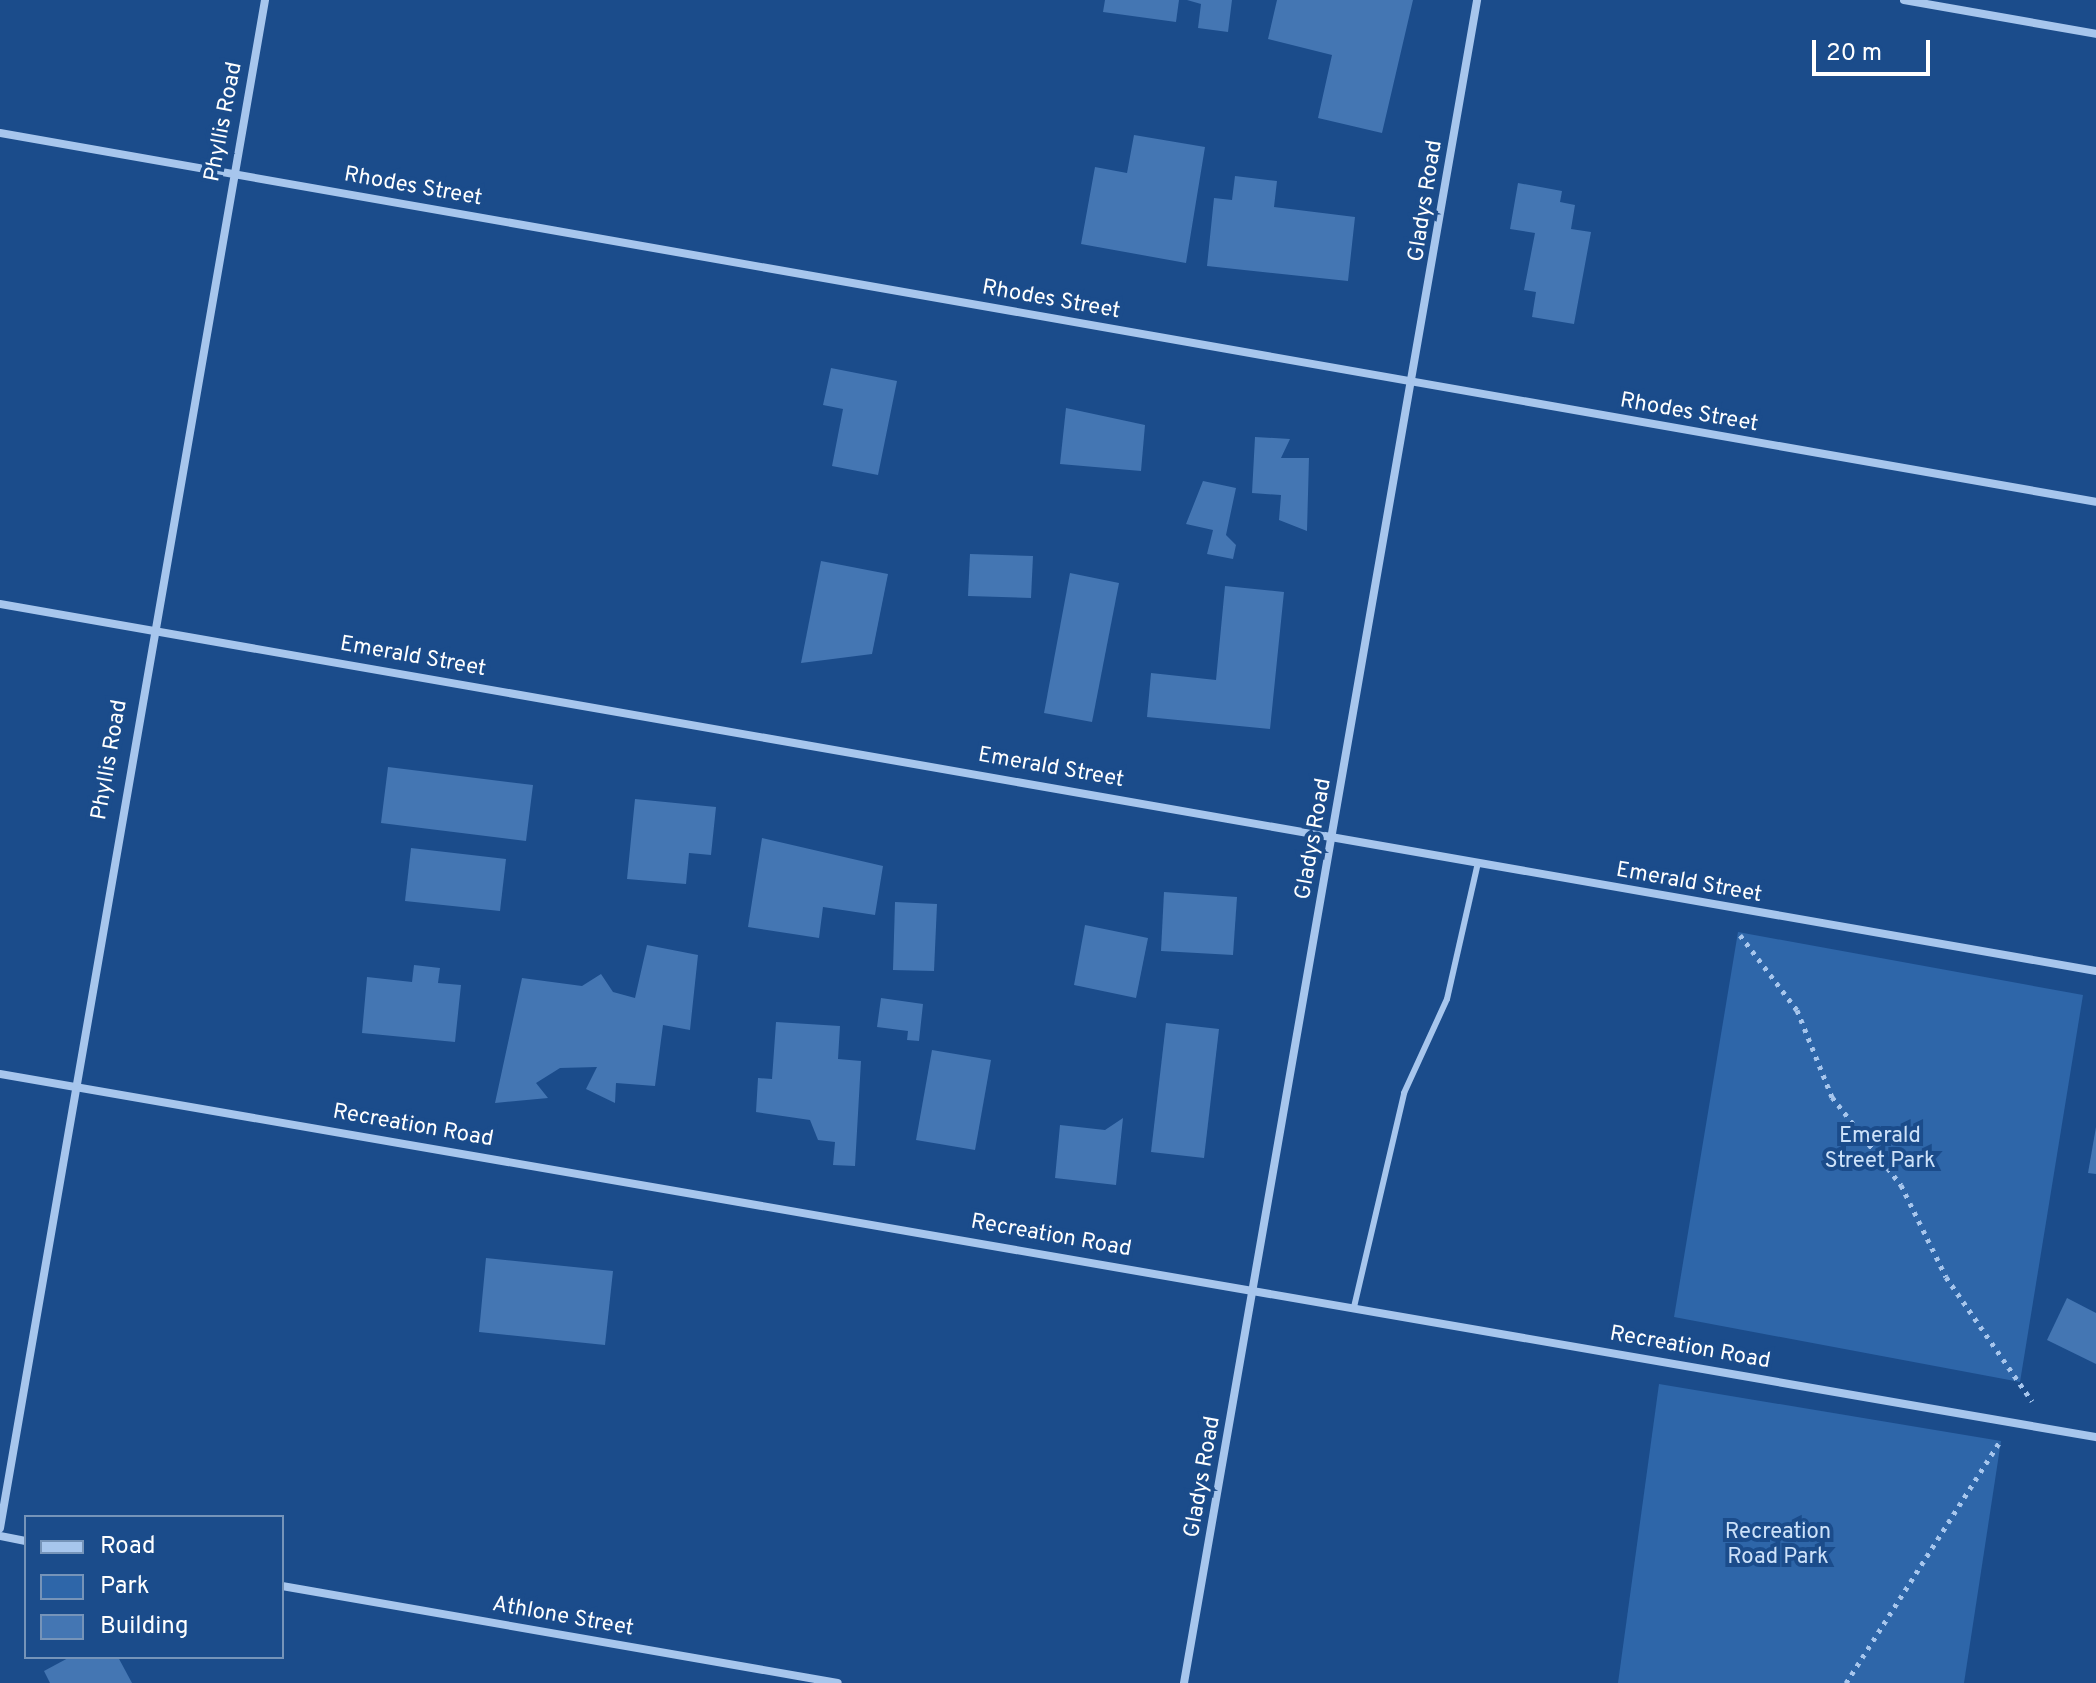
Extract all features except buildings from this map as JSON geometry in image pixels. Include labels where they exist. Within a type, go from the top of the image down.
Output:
[{"type":"street","name":"Phyllis Road","points":[[0,1528],[71,1086],[265,0]]},
{"type":"street","name":"Gladys Road","points":[[1184,1683],[1332,835],[1415,383],[1477,0]]},
{"type":"street","points":[[1904,0],[2096,34]]},
{"type":"street","name":"Rhodes Street","points":[[0,133],[2096,502]]},
{"type":"street","name":"Emerald Street","points":[[0,604],[2096,971]]},
{"type":"street","name":"Recreation Road","points":[[0,1074],[2096,1437]]},
{"type":"street","points":[[0,1536],[24,1541]]},
{"type":"street","name":"Athlone Street","points":[[284,1586],[838,1683]]},
{"type":"lane","points":[[1354,1307],[1404,1093],[1447,999],[1478,862]]},
{"type":"path","points":[[1719,907],[1797,1010],[1832,1097],[1901,1185],[1946,1277],[2050,1429]]},
{"type":"path","points":[[1846,1683],[2014,1423]]},
{"type":"green space","name":"Emerald Street Park","points":[[1738,932],[2083,995],[2020,1382],[1674,1317]]},
{"type":"green space","name":"Recreation Road Park","points":[[1659,1384],[2001,1441],[1964,1683],[1618,1683]]}]
